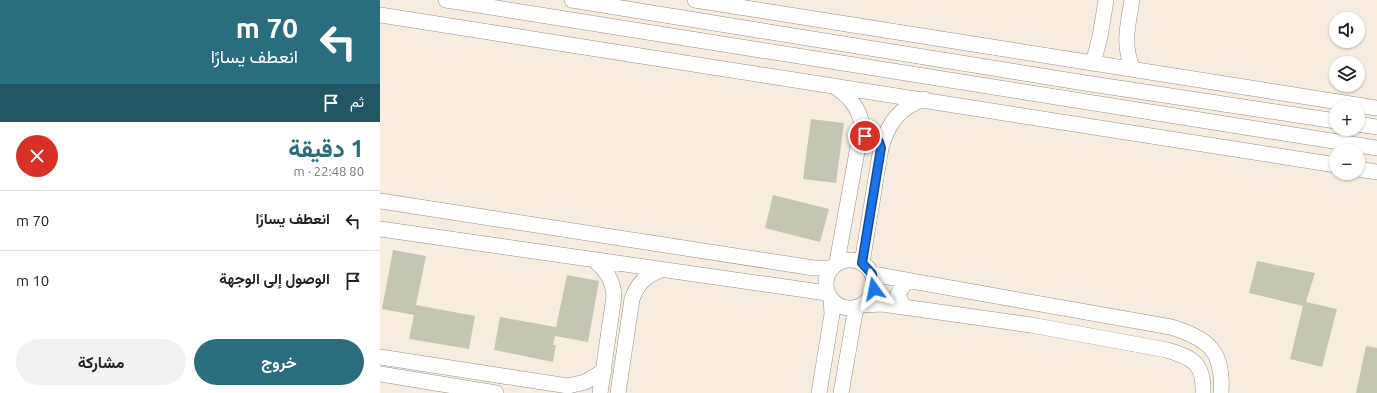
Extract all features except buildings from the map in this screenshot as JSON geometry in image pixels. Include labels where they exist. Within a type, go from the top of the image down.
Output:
[{"type":"street","points":[[446,0],[1377,148]]},
{"type":"street","points":[[572,0],[1329,120]]},
{"type":"street","points":[[695,0],[1377,108]]},
{"type":"street","points":[[1093,63],[1100,37],[1106,0]]},
{"type":"street","points":[[1132,0],[1126,43],[1127,56],[1133,69]]},
{"type":"street","points":[[380,15],[924,99],[1329,164]]},
{"type":"street","points":[[1160,94],[1161,74]]},
{"type":"street","points":[[820,393],[832,314],[826,279],[834,265],[862,124],[859,112],[849,97],[833,85]]},
{"type":"street","points":[[862,263],[885,132],[892,120],[900,111],[912,103],[924,99]]},
{"type":"street","points":[[1365,125],[1377,127]]},
{"type":"street","points":[[859,144],[865,136],[873,135],[879,142],[881,148]]},
{"type":"street","points":[[1365,170],[1377,172]]},
{"type":"street","points":[[380,201],[814,268],[834,265],[848,259],[862,263],[872,274],[874,289],[868,300],[859,306],[841,393]]},
{"type":"street","points":[[380,228],[829,296],[842,307],[877,304],[903,307],[1031,326],[1167,350],[1187,356],[1198,365],[1203,380],[1203,393]]},
{"type":"street","points":[[594,260],[609,275],[613,286],[614,296],[600,393]]},
{"type":"street","points":[[618,393],[632,299],[636,287],[643,279],[661,270]]},
{"type":"street","points":[[872,274],[1171,327],[1188,332],[1205,341],[1216,354],[1222,375],[1221,393]]},
{"type":"street","points":[[903,307],[898,294],[907,280]]},
{"type":"street","points":[[614,296],[621,291],[629,294],[632,299]]},
{"type":"street","points":[[380,357],[569,389],[604,371]]},
{"type":"street","points":[[380,374],[496,393]]},
{"type":"route","points":[[865,136],[873,135],[879,142],[881,148],[862,263],[868,267],[872,274],[874,289]]}]
